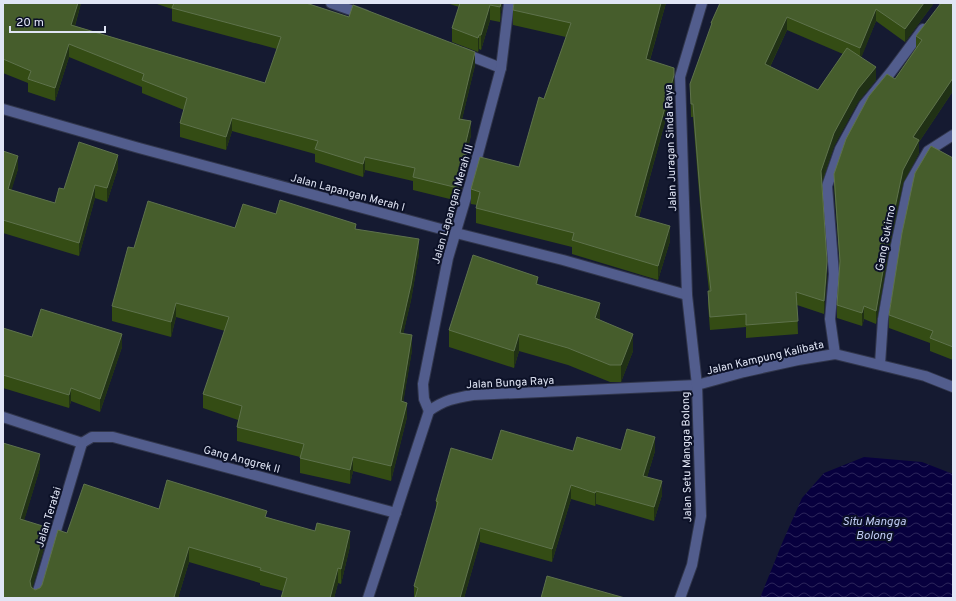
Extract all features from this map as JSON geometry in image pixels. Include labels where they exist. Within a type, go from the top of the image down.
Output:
[{"type":"street","points":[[331,3],[375,19]]},
{"type":"street","name":"Jalan Lapangan Merah III","points":[[429,410],[424,399],[423,384],[448,258],[500,68],[509,3]]},
{"type":"street","name":"Jalan Juragan Sinda Raya","points":[[697,385],[687,295],[680,77],[702,3]]},
{"type":"street","points":[[836,354],[830,319],[834,274],[827,186],[840,149],[864,105],[891,72],[928,22]]},
{"type":"street","points":[[456,51],[500,68]]},
{"type":"street","name":"Jalan Lapangan Merah I","points":[[3,109],[146,150],[563,260],[687,295]]},
{"type":"street","name":"Gang Sukirno","points":[[880,364],[883,319],[897,238],[909,184],[928,151],[953,135]]},
{"type":"street","name":"Jalan Kampung Kalibata","points":[[697,385],[744,372],[798,360],[836,354],[925,376],[953,387]]},
{"type":"street","name":"Jalan Bunga Raya","points":[[429,410],[440,403],[455,398],[473,395],[697,385]]},
{"type":"street","name":"Jalan Setu Mangga Bolong","points":[[680,598],[692,565],[701,516],[697,385]]},
{"type":"street","points":[[368,598],[429,410]]},
{"type":"street","points":[[3,417],[82,443]]},
{"type":"street","name":"Gang Anggrek II","points":[[82,443],[92,437],[113,437],[396,513]]},
{"type":"street","name":"Jalan Teratai","points":[[36,598],[82,443]]},
{"type":"water","name":"Situ Mangga Bolong","points":[[864,457],[922,462],[953,474],[953,598],[760,598],[802,498],[824,473]]},
{"type":"building","points":[[3,3],[78,3],[71,25],[265,83],[281,37],[172,8],[174,3],[306,3],[349,17],[353,5],[475,52],[459,119],[471,121],[463,154],[467,155],[458,188],[413,177],[415,168],[365,157],[363,164],[315,149],[318,141],[232,118],[226,137],[180,123],[187,98],[142,80],[144,74],[69,44],[55,88],[28,79],[31,71],[3,59]]},
{"type":"building","points":[[460,3],[501,3],[500,7],[490,5],[481,35],[479,35],[478,38],[452,28]]},
{"type":"building","points":[[514,3],[661,3],[646,59],[674,68],[674,75],[635,216],[670,226],[658,266],[572,240],[574,233],[476,208],[480,192],[471,189],[480,157],[519,167],[539,97],[544,99],[571,23],[513,10]]},
{"type":"building","points":[[720,3],[924,3],[905,29],[876,9],[860,48],[787,17],[765,64],[818,90],[847,48],[876,67],[858,89],[834,133],[821,171],[827,261],[824,301],[796,292],[798,321],[746,325],[746,314],[710,317],[708,291],[711,291],[690,84],[711,23]]},
{"type":"building","points":[[941,3],[953,3],[953,78],[913,137],[919,140],[903,170],[890,231],[876,311],[864,306],[862,313],[837,305],[840,261],[834,174],[846,139],[869,96],[887,74],[895,79],[922,40],[916,36]]},
{"type":"building","points":[[79,142],[118,155],[107,188],[95,185],[79,243],[3,220],[3,151],[18,156],[8,189],[55,203],[59,188],[64,189]]},
{"type":"building","points":[[931,146],[953,158],[953,347],[930,338],[933,331],[889,315],[902,233],[915,173]]},
{"type":"building","points":[[280,200],[356,224],[355,229],[419,239],[411,285],[400,333],[412,335],[401,401],[407,403],[391,466],[353,457],[350,470],[300,458],[304,444],[237,427],[242,406],[203,394],[229,317],[176,303],[171,322],[112,306],[128,247],[134,248],[148,201],[235,228],[243,204],[276,214]]},
{"type":"building","points":[[473,255],[538,277],[536,284],[600,303],[595,318],[633,334],[621,365],[610,365],[568,348],[519,334],[514,351],[449,330]]},
{"type":"building","points":[[41,309],[122,334],[100,399],[71,388],[69,395],[3,375],[3,328],[32,337]]},
{"type":"building","points":[[627,429],[655,437],[643,476],[662,481],[654,507],[596,491],[595,493],[571,485],[552,549],[480,528],[460,598],[415,598],[418,588],[414,586],[438,502],[436,501],[451,448],[492,460],[501,430],[573,451],[577,437],[621,450]]},
{"type":"building","points":[[3,443],[40,454],[20,519],[46,527],[30,581],[31,587],[35,590],[40,588],[42,585],[58,530],[67,533],[84,484],[159,509],[167,480],[267,511],[265,517],[315,531],[317,523],[350,531],[341,569],[338,568],[330,598],[281,598],[287,578],[260,570],[261,568],[189,547],[174,597],[178,598],[3,598]]},
{"type":"building","points":[[547,576],[625,598],[541,598]]}]
